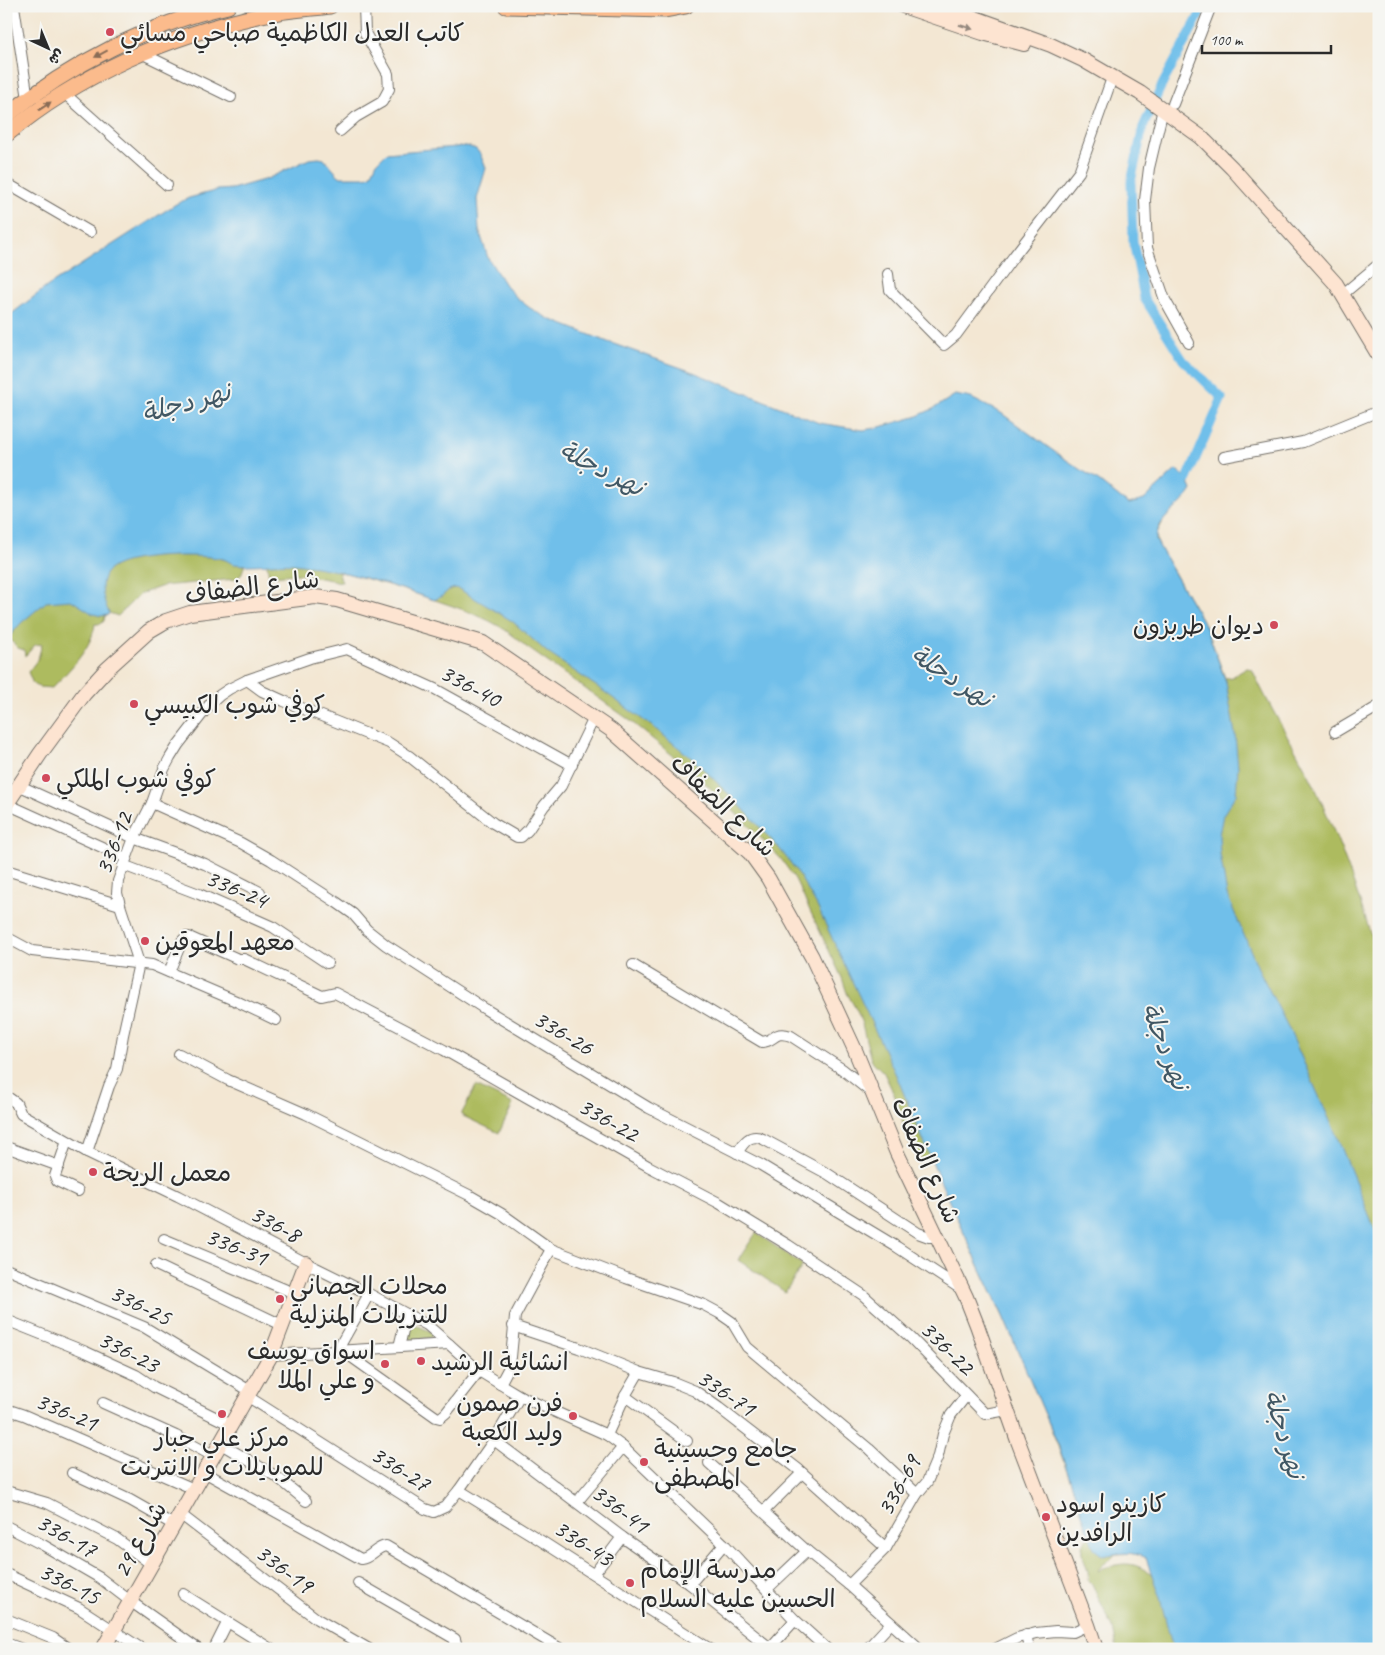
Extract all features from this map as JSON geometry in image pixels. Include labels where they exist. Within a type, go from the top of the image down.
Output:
[{"type":"main road","points":[[6,116],[75,68],[134,38],[228,6]]},
{"type":"main road","points":[[6,135],[64,93],[140,54],[219,25],[263,14],[330,6]]},
{"type":"main road","points":[[506,6],[665,10],[686,6]]},
{"type":"street","points":[[14,6],[28,99]]},
{"type":"street","points":[[340,131],[356,117],[382,102],[389,89],[388,74],[365,33],[364,6]]},
{"type":"street","points":[[903,6],[983,33],[1054,53],[1107,75]]},
{"type":"street","points":[[942,6],[1083,60],[1169,109],[1232,168],[1336,284],[1379,356]]},
{"type":"street","points":[[1188,343],[1165,300],[1148,248],[1145,200],[1149,168],[1169,109],[1211,6]]},
{"type":"street","points":[[140,54],[231,97]]},
{"type":"street","points":[[888,274],[890,290],[944,345],[956,335],[1078,172],[1107,75]]},
{"type":"street","points":[[64,93],[167,185]]},
{"type":"street","points":[[6,183],[90,232]]},
{"type":"street","points":[[1342,294],[1379,264]]},
{"type":"street","points":[[1224,457],[1303,442],[1379,411]]},
{"type":"street","name":"شارع الضفاف","points":[[7,804],[13,790],[95,680],[140,638],[159,625],[190,613],[298,598],[332,599],[477,640],[594,718],[619,737],[750,853],[779,897],[812,957],[873,1093],[897,1152],[977,1325],[1096,1649]]},
{"type":"street","name":"336-12","points":[[139,963],[120,905],[117,886],[134,838],[152,802],[164,770],[178,745],[210,704],[229,689],[247,680],[310,658],[347,649]]},
{"type":"street","name":"336-40","points":[[347,649],[435,688],[572,765]]},
{"type":"street","points":[[247,680],[262,691],[388,744],[409,756],[493,823],[517,837],[522,837],[544,806],[559,790],[594,718]]},
{"type":"street","points":[[1335,732],[1379,706]]},
{"type":"street","points":[[13,790],[205,864],[260,892]]},
{"type":"street","name":"336-26","points":[[152,802],[232,839],[271,860],[336,902],[352,914],[386,946],[485,1009],[649,1108],[761,1165],[897,1247],[962,1289]]},
{"type":"street","name":"336-24","points":[[7,804],[124,862],[273,927],[328,963]]},
{"type":"street","points":[[6,870],[120,905]]},
{"type":"street","points":[[6,937],[32,951],[152,965],[236,1000],[276,1020]]},
{"type":"street","name":"336-22","points":[[169,972],[182,941],[189,937],[238,959],[244,959],[322,996],[335,993],[444,1050],[648,1166],[719,1203],[863,1295],[897,1326],[985,1414],[1007,1410]]},
{"type":"street","points":[[86,1152],[109,1086],[117,1069],[139,963]]},
{"type":"street","points":[[633,965],[762,1042],[768,1042],[776,1034],[791,1036],[873,1093]]},
{"type":"street","points":[[179,1054],[228,1080],[306,1114],[469,1195],[502,1214],[551,1249],[704,1305],[725,1317],[732,1322],[748,1347],[869,1449],[917,1494]]},
{"type":"street","name":"336-8","points":[[6,1096],[16,1103],[21,1114],[86,1152],[178,1196],[407,1314],[427,1325],[479,1371],[500,1384],[520,1396],[607,1434],[724,1544],[795,1620],[827,1649]]},
{"type":"street","points":[[737,1153],[746,1140],[758,1137],[763,1139],[828,1174],[918,1233],[929,1237],[937,1237]]},
{"type":"street","points":[[67,1141],[55,1176],[57,1181],[78,1191]]},
{"type":"street","points":[[6,1147],[58,1166]]},
{"type":"street","name":"336-31","points":[[164,1239],[294,1293]]},
{"type":"street","points":[[500,1384],[508,1369],[515,1316],[551,1249]]},
{"type":"street","name":"شارع 29","points":[[103,1649],[270,1355],[306,1263]]},
{"type":"street","points":[[156,1265],[282,1325]]},
{"type":"street","name":"336-25","points":[[6,1269],[144,1327],[249,1393]]},
{"type":"street","points":[[340,1351],[369,1294]]},
{"type":"street","points":[[400,1347],[407,1314]]},
{"type":"street","name":"336-23","points":[[6,1320],[86,1352],[136,1375],[154,1387],[231,1425]]},
{"type":"street","name":"336-71","points":[[513,1326],[695,1391],[802,1472],[886,1548]]},
{"type":"street","points":[[270,1355],[449,1344]]},
{"type":"street","points":[[340,1351],[440,1418],[479,1371]]},
{"type":"street","points":[[607,1434],[639,1372]]},
{"type":"street","name":"336-27","points":[[249,1393],[425,1509],[434,1512],[444,1507],[459,1490],[494,1440],[520,1396]]},
{"type":"street","points":[[625,1396],[688,1441]]},
{"type":"street","name":"336-69","points":[[849,1585],[886,1548],[917,1494],[928,1482],[951,1415],[966,1396]]},
{"type":"street","points":[[103,1403],[176,1436],[214,1456]]},
{"type":"street","name":"336-21","points":[[6,1409],[78,1438],[194,1489]]},
{"type":"street","name":"336-41","points":[[494,1440],[622,1536],[690,1584],[770,1648]]},
{"type":"street","points":[[221,1444],[277,1477],[306,1501]]},
{"type":"street","points":[[577,1502],[623,1447]]},
{"type":"street","points":[[709,1463],[920,1649]]},
{"type":"street","points":[[204,1472],[361,1559],[366,1559],[380,1547],[386,1546],[561,1649]]},
{"type":"street","points":[[764,1511],[802,1472]]},
{"type":"street","name":"336-19","points":[[72,1473],[177,1519],[317,1618],[369,1649]]},
{"type":"street","name":"336-43","points":[[459,1490],[710,1649]]},
{"type":"street","points":[[6,1491],[47,1503],[117,1539],[151,1564]]},
{"type":"street","name":"336-17","points":[[6,1526],[100,1578],[130,1601]]},
{"type":"street","points":[[594,1574],[622,1536]]},
{"type":"street","points":[[690,1584],[724,1544]]},
{"type":"street","points":[[767,1589],[807,1551]]},
{"type":"street","name":"336-15","points":[[6,1574],[79,1608],[142,1649]]},
{"type":"street","points":[[358,1583],[455,1639],[456,1643],[452,1649]]},
{"type":"street","points":[[183,1594],[271,1649]]},
{"type":"street","points":[[130,1601],[198,1649]]},
{"type":"street","points":[[6,1619],[53,1638],[69,1649]]},
{"type":"street","points":[[770,1648],[795,1620]]},
{"type":"street","points":[[214,1649],[227,1623]]},
{"type":"street","points":[[867,1649],[890,1623]]},
{"type":"street","points":[[995,1649],[1006,1643],[1036,1633],[1073,1632],[1088,1625]]},
{"type":"street","points":[[1026,1636],[1030,1649]]},
{"type":"street","points":[[6,1643],[22,1649]]},
{"type":"green space","points":[[1163,521],[1156,535],[1158,545],[1207,629],[1225,678],[1232,677],[1247,668],[1252,669],[1313,783],[1349,871],[1379,962],[1379,1297],[1255,987],[1216,868],[1229,701],[1226,682],[1154,546],[1154,533]]},
{"type":"green space","points":[[268,545],[449,590],[455,588],[458,584],[575,659],[785,836],[1081,1406],[1187,1649],[1117,1649],[1113,1628],[1092,1584],[1088,1580],[1082,1547],[1090,1536],[1060,1452],[1027,1369],[957,1218],[932,1159],[919,1157],[912,1149],[904,1128],[901,1111],[893,1092],[884,1073],[871,1060],[857,1011],[795,879],[781,859],[698,776],[628,719],[494,623],[435,600],[346,573],[338,572],[342,582],[298,574],[269,576],[266,559]],"holes":[[[1127,1553],[1144,1556],[1149,1562],[1153,1575],[1139,1567],[1127,1564],[1120,1564],[1098,1571],[1115,1554]]]},
{"type":"green space","points":[[169,547],[245,564],[241,575],[235,579],[163,586],[140,594],[118,616],[109,613],[101,624],[95,624],[93,633],[84,651],[52,688],[39,687],[33,684],[28,672],[38,659],[42,644],[35,645],[25,656],[24,650],[18,648],[8,638],[16,629],[24,595]]},
{"type":"green space","points":[[476,1086],[513,1104],[499,1133],[461,1115]]},
{"type":"green space","points":[[756,1233],[803,1265],[785,1292],[738,1260]]},
{"type":"green space","points":[[411,1323],[432,1332],[433,1336],[430,1338],[407,1339]]},
{"type":"water","name":"نهر دجلة","points":[[467,146],[476,149],[486,168],[477,199],[479,230],[488,258],[505,285],[518,299],[549,319],[693,372],[819,423],[863,430],[876,428],[915,417],[933,409],[955,395],[971,398],[1001,413],[1129,504],[1144,500],[1176,470],[1188,481],[1192,490],[1165,518],[1157,532],[1156,540],[1207,629],[1226,682],[1235,734],[1238,767],[1236,794],[1223,815],[1219,835],[1220,854],[1227,895],[1258,968],[1288,1027],[1335,1132],[1379,1239],[1379,1649],[1173,1649],[1160,1598],[1146,1558],[1119,1553],[1103,1556],[1094,1549],[1059,1447],[1002,1314],[947,1197],[896,1075],[817,906],[796,870],[779,848],[736,801],[694,760],[653,727],[548,653],[512,621],[455,588],[434,600],[399,588],[330,569],[287,564],[242,565],[212,557],[180,556],[143,558],[114,566],[106,573],[102,583],[108,615],[93,614],[71,600],[46,602],[21,623],[6,640],[6,318],[48,286],[176,204],[189,198],[267,179],[309,159],[324,159],[341,177],[365,177],[371,175],[377,162],[386,153]]},
{"type":"waterway","points":[[1180,488],[1187,479],[1222,398],[1183,360],[1144,298],[1133,241],[1131,182],[1143,127],[1162,85],[1199,16],[1202,6]]},
{"type":"place","name":"كاتب العدل الكاظمية صباحي مسائي","points":[[110,32]]},
{"type":"place","name":"ديوان طربزون","points":[[1274,625]]},
{"type":"place","name":"كوفي شوب الكبيسي","points":[[134,704]]},
{"type":"place","name":"كوفي شوب الملكي","points":[[46,778]]},
{"type":"place","name":"معهد المعوقين","points":[[145,941]]},
{"type":"place","name":"معمل الريحة","points":[[93,1172]]},
{"type":"place","name":"محلات الجصاني للتنزيلات المنزلية","points":[[280,1299]]},
{"type":"place","name":"انشائية الرشيد","points":[[421,1361]]},
{"type":"place","name":"اسواق يوسف و علي الملا","points":[[385,1364]]},
{"type":"place","name":"مركز علي جبار للموبايلات و الانترنت","points":[[222,1414]]},
{"type":"place","name":"فرن صمون وليد الكعبة","points":[[573,1416]]},
{"type":"place","name":"جامع وحسينية المصطفى","points":[[644,1462]]},
{"type":"place","name":"كازينو اسود الرافدين","points":[[1046,1517]]},
{"type":"place","name":"مدرسة الإمام الحسين عليه السلام","points":[[630,1583]]}]
